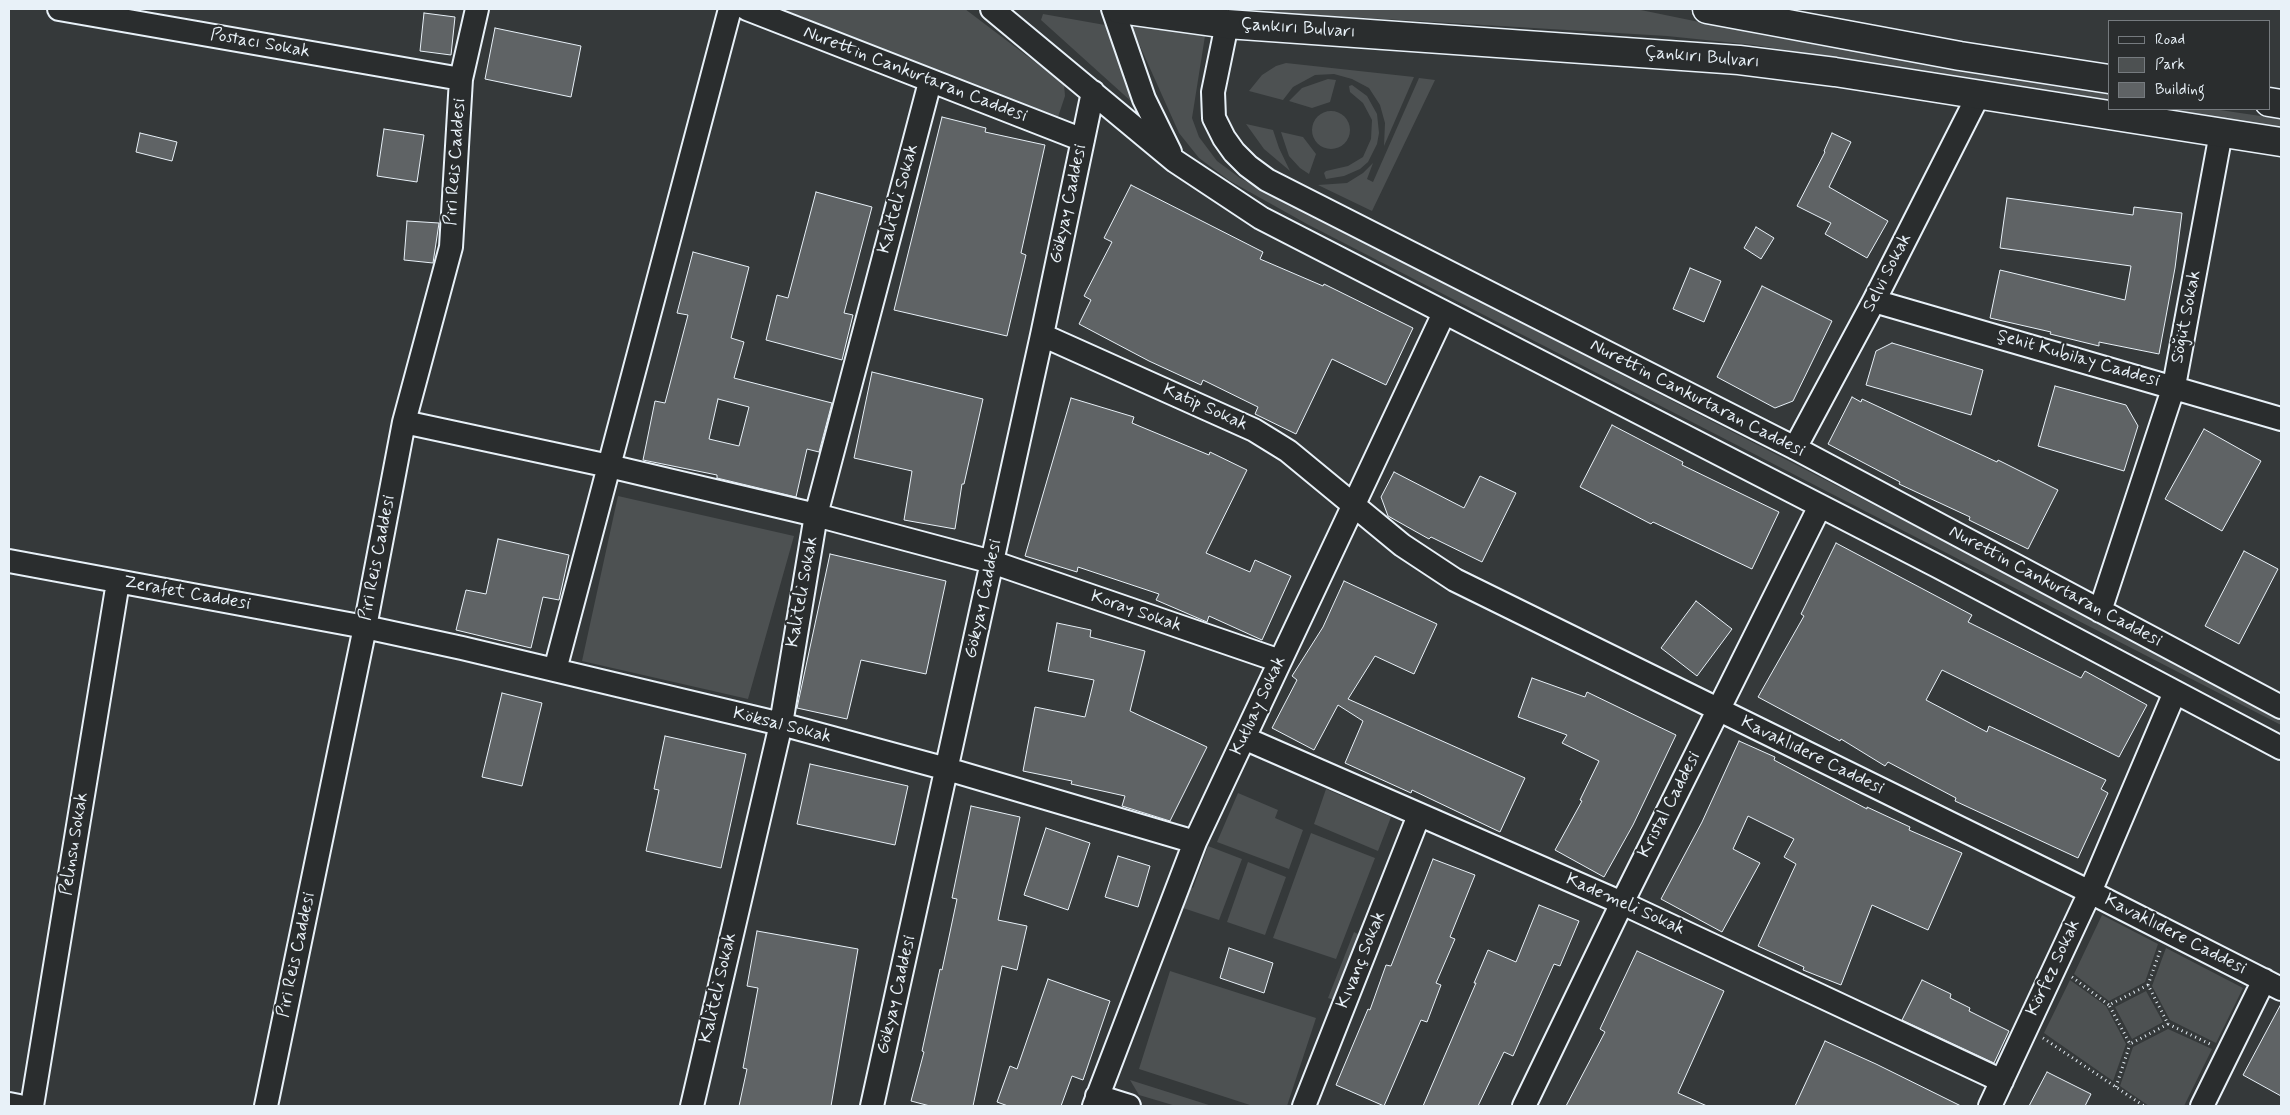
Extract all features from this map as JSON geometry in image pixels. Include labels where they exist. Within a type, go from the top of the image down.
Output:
[{"type":"highway","name":"Çankırı Bulvarı","points":[[1119,9],[1229,16],[1739,60],[1835,72],[1978,96],[2281,142]]},
{"type":"highway","points":[[1707,9],[1960,56],[2108,79]]},
{"type":"street","name":"Postacı Sokak","points":[[59,9],[461,79]]},
{"type":"street","name":"Piri Reis Caddesi","points":[[266,1106],[365,627],[404,422],[451,247],[461,79],[478,9]]},
{"type":"street","points":[[555,670],[730,9]]},
{"type":"street","name":"Nurettin Cankurtaran Caddesi","points":[[747,9],[930,82],[1083,140]]},
{"type":"street","name":"Nurettin Cankurtaran Caddesi","points":[[992,9],[1175,161],[1260,218],[1820,506],[2281,748]]},
{"type":"street","name":"Nurettin Cankurtaran Caddesi","points":[[1113,9],[1144,99],[1175,161]]},
{"type":"street","name":"Nurettin Cankurtaran Caddesi","points":[[1229,16],[1213,92],[1214,118],[1224,138],[1234,152],[1248,166],[1267,180],[1301,199],[1795,448],[2281,707]]},
{"type":"street","name":"Kaliteli Sokak","points":[[692,1106],[781,724],[816,514],[930,82]]},
{"type":"street","name":"Gökyay Caddesi","points":[[872,1106],[1042,335],[1093,92]]},
{"type":"street","name":"Selvi Sokak","points":[[1795,448],[1874,301],[1978,96]]},
{"type":"street","name":"Söğüt Sokak","points":[[2100,611],[2174,386],[2221,133]]},
{"type":"street","name":"Şehit Kubilay Caddesi","points":[[1874,301],[2174,386],[2281,419]]},
{"type":"street","name":"Kutluay Sokak","points":[[1095,1101],[1195,842],[1444,313]]},
{"type":"street","name":"Katip Sokak","points":[[1042,335],[1254,430],[1304,464],[1353,505]]},
{"type":"street","name":"Koray Sokak","points":[[404,422],[609,466],[816,514],[992,562],[1280,661]]},
{"type":"street","name":"Kavaklıdere Caddesi","points":[[1353,505],[1402,544],[1455,580],[2090,892],[2272,985]]},
{"type":"street","name":"Kristal Caddesi","points":[[1524,1106],[1622,903],[1820,506]]},
{"type":"street","name":"Zerafet Caddesi","points":[[9,562],[365,627]]},
{"type":"street","name":"Pelinsu Sokak","points":[[32,1106],[118,582]]},
{"type":"street","name":"Köksal Sokak","points":[[365,627],[462,648],[781,724],[947,769],[1195,842]]},
{"type":"street","name":"Körfez Sokak","points":[[1990,1106],[2090,892],[2175,692]]},
{"type":"street","name":"Kademeli Sokak","points":[[1244,738],[1622,903],[2002,1081]]},
{"type":"street","name":"Kıvanç Sokak","points":[[1304,1106],[1419,815]]},
{"type":"street","points":[[2202,1106],[2272,985]]},
{"type":"street","points":[[1095,1101],[1129,1106]]},
{"type":"street","points":[[9,1104],[19,1106]]},
{"type":"path","points":[[2109,1005],[2148,985],[2163,943]]},
{"type":"path","points":[[2065,983],[2069,975],[2109,1005],[2130,1044]]},
{"type":"path","points":[[2148,985],[2168,1024],[2216,1047]]},
{"type":"path","points":[[2116,1087],[2130,1044],[2168,1024]]},
{"type":"path","points":[[2040,1035],[2144,1106]]},
{"type":"green space","points":[[770,9],[965,9],[1064,84],[1065,96],[1056,123]]},
{"type":"green space","points":[[1251,9],[1636,9],[1772,37],[2108,94],[2108,102],[1754,45],[1667,36],[1250,11]]},
{"type":"green space","points":[[1043,14],[1105,25],[1133,103],[1041,20]]},
{"type":"green space","points":[[1131,26],[1205,36],[1192,118],[1199,137],[1217,161],[1240,178],[1969,554],[2281,719],[2281,725],[1307,224],[1230,181],[1199,158],[1179,133]]},
{"type":"green space","points":[[1286,63],[1414,77],[1384,146],[1385,123],[1380,105],[1369,88],[1352,79],[1334,74],[1315,75],[1293,87],[1283,100],[1249,91],[1262,75],[1276,66]]},
{"type":"green space","points":[[1419,78],[1435,80],[1372,211],[1318,185],[1347,183],[1363,173],[1373,163],[1367,179],[1373,182]]},
{"type":"green space","points":[[1328,79],[1336,80],[1330,102],[1312,108],[1289,101],[1302,88]]},
{"type":"green space","points":[[1352,85],[1367,96],[1377,114],[1379,133],[1377,144],[1368,162],[1360,169],[1344,176],[1326,179],[1324,173],[1326,171],[1348,166],[1363,157],[1371,139],[1372,120],[1363,103],[1350,92],[1349,86]]},
{"type":"green space","points":[[2158,110],[2220,110],[2281,119],[2281,129]]},
{"type":"green space","points":[[1331,111],[1344,117],[1350,130],[1344,143],[1331,149],[1318,143],[1312,130],[1318,117]]},
{"type":"green space","points":[[1246,124],[1273,130],[1290,171],[1264,149]]},
{"type":"green space","points":[[1281,132],[1303,137],[1316,154],[1309,174],[1300,168],[1289,156]]},
{"type":"green space","points":[[618,496],[794,536],[748,699],[582,661]]},
{"type":"green space","points":[[1326,789],[1391,817],[1378,851],[1314,824]]},
{"type":"green space","points":[[1238,793],[1278,810],[1275,818],[1303,830],[1289,869],[1217,842]]},
{"type":"green space","points":[[1311,833],[1375,858],[1336,959],[1273,938]]},
{"type":"green space","points":[[1208,846],[1242,859],[1219,920],[1180,907],[1186,885],[1193,888]]},
{"type":"green space","points":[[1248,862],[1286,877],[1265,935],[1227,922]]},
{"type":"green space","points":[[2102,915],[2158,944],[2145,982],[2109,1001],[2074,974]]},
{"type":"green space","points":[[1354,932],[1360,935],[1334,1000],[1328,998]]},
{"type":"green space","points":[[2166,948],[2243,988],[2216,1043],[2170,1020],[2152,986]]},
{"type":"green space","points":[[1170,971],[1316,1018],[1287,1106],[1253,1106],[1139,1069]]},
{"type":"green space","points":[[2070,980],[2106,1006],[2126,1044],[2113,1081],[2044,1033]]},
{"type":"green space","points":[[2146,991],[2163,1022],[2132,1039],[2115,1007]]},
{"type":"green space","points":[[2168,1029],[2212,1049],[2184,1106],[2149,1106],[2120,1086],[2133,1047]]},
{"type":"green space","points":[[1130,1080],[1212,1106],[1176,1106],[1139,1095]]},
{"type":"building","points":[[424,13],[455,17],[451,55],[420,51]]},
{"type":"building","points":[[495,28],[581,46],[571,97],[485,79]]},
{"type":"building","points":[[942,117],[986,128],[985,132],[1045,145],[1021,253],[1026,255],[1007,336],[894,310]]},
{"type":"building","points":[[384,129],[424,135],[417,182],[377,176]]},
{"type":"building","points":[[140,133],[177,142],[172,161],[136,152]]},
{"type":"building","points":[[1832,133],[1851,142],[1829,187],[1888,221],[1867,258],[1825,234],[1831,223],[1797,206],[1825,152]]},
{"type":"building","points":[[1131,185],[1263,252],[1260,259],[1323,286],[1324,284],[1413,328],[1386,385],[1332,359],[1296,434],[1255,414],[1258,407],[1203,380],[1201,385],[1149,361],[1079,324],[1091,300],[1084,296],[1112,242],[1104,238]]},
{"type":"building","points":[[816,192],[872,207],[844,313],[853,315],[842,360],[766,340],[777,295],[788,298]]},
{"type":"building","points":[[2007,198],[2133,215],[2134,207],[2182,213],[2175,268],[2159,354],[2099,342],[2099,346],[2050,334],[2051,332],[1990,318],[2000,270],[2125,300],[2131,266],[2000,248]]},
{"type":"building","points":[[407,221],[439,223],[433,263],[404,260]]},
{"type":"building","points":[[1756,227],[1774,238],[1761,259],[1744,248]]},
{"type":"building","points":[[693,252],[749,267],[731,338],[744,342],[734,378],[832,403],[819,452],[807,449],[796,497],[717,478],[717,475],[643,460],[655,401],[665,403],[688,315],[677,313]],"holes":[[[718,399],[749,407],[739,446],[709,439]]]},
{"type":"building","points":[[1690,268],[1721,281],[1704,322],[1673,309]]},
{"type":"building","points":[[1762,286],[1832,321],[1793,401],[1775,408],[1717,377]]},
{"type":"building","points":[[1892,343],[1983,370],[1971,415],[1866,385],[1876,351]]},
{"type":"building","points":[[872,372],[983,399],[964,484],[962,484],[955,529],[904,520],[912,471],[854,458]]},
{"type":"building","points":[[2055,386],[2126,405],[2138,426],[2124,471],[2038,446]]},
{"type":"building","points":[[1852,397],[1861,402],[1862,399],[1997,462],[1998,460],[2058,490],[2028,549],[1969,520],[1970,517],[1899,484],[1900,482],[1828,444]]},
{"type":"building","points":[[1071,398],[1134,417],[1132,423],[1209,455],[1210,452],[1247,470],[1206,553],[1250,572],[1255,560],[1291,576],[1262,640],[1209,616],[1207,622],[1156,600],[1159,594],[1078,567],[1077,572],[1025,556]]},
{"type":"building","points":[[1612,425],[1683,462],[1682,465],[1779,512],[1752,569],[1653,522],[1651,524],[1580,487]]},
{"type":"building","points":[[2204,429],[2261,461],[2222,531],[2165,499]]},
{"type":"building","points":[[1394,472],[1464,508],[1480,476],[1516,493],[1482,562],[1431,537],[1429,539],[1388,516],[1381,497]]},
{"type":"building","points":[[498,539],[569,555],[559,600],[543,597],[531,648],[456,630],[466,590],[486,594]]},
{"type":"building","points":[[1836,543],[1972,615],[1968,622],[2081,678],[2085,671],[2147,705],[2119,757],[1942,670],[1926,700],[1987,732],[1989,726],[2106,780],[2101,789],[2108,793],[2078,858],[1955,801],[1956,798],[1888,762],[1885,766],[1841,739],[1840,741],[1758,697],[1804,616],[1801,614]]},
{"type":"building","points":[[2244,551],[2278,569],[2239,644],[2205,626]]},
{"type":"building","points":[[830,554],[946,581],[926,674],[861,660],[847,719],[797,708]]},
{"type":"building","points":[[1344,581],[1437,624],[1414,674],[1375,656],[1348,699],[1525,778],[1500,832],[1412,790],[1411,793],[1345,763],[1363,721],[1338,705],[1314,750],[1272,728],[1297,680],[1292,676],[1323,627]]},
{"type":"building","points":[[1696,601],[1732,629],[1697,676],[1661,648]]},
{"type":"building","points":[[1057,623],[1091,630],[1090,637],[1145,651],[1130,711],[1207,747],[1170,821],[1122,806],[1125,796],[1071,784],[1072,781],[1023,771],[1035,707],[1085,717],[1094,680],[1048,671]]},
{"type":"building","points":[[1532,678],[1585,697],[1587,692],[1676,735],[1633,825],[1604,877],[1555,850],[1582,801],[1580,800],[1599,761],[1562,743],[1567,735],[1518,717]]},
{"type":"building","points":[[502,693],[542,703],[522,786],[482,777]]},
{"type":"building","points":[[665,736],[746,754],[721,868],[646,851],[659,790],[654,789]]},
{"type":"building","points":[[1739,741],[1775,757],[1774,760],[1867,809],[1867,807],[1910,827],[1909,830],[1962,853],[1928,930],[1872,905],[1841,985],[1803,970],[1804,967],[1758,946],[1796,864],[1784,857],[1794,839],[1748,816],[1733,849],[1760,863],[1722,932],[1661,899],[1702,822]]},
{"type":"building","points":[[810,764],[908,786],[895,845],[797,824]]},
{"type":"building","points":[[971,806],[1020,817],[998,920],[1027,926],[1017,970],[1002,966],[973,1106],[930,1106],[911,1101],[924,1052],[922,1051],[957,899],[952,898]]},
{"type":"building","points":[[1046,828],[1090,843],[1068,910],[1024,895]]},
{"type":"building","points":[[1118,856],[1150,866],[1138,907],[1105,897]]},
{"type":"building","points":[[1433,859],[1475,875],[1450,937],[1455,939],[1436,983],[1441,985],[1427,1022],[1421,1020],[1384,1106],[1336,1085],[1368,1009],[1370,1010],[1386,965],[1391,966]]},
{"type":"building","points":[[1539,905],[1579,921],[1560,966],[1554,964],[1513,1056],[1504,1052],[1478,1106],[1423,1106],[1476,983],[1474,983],[1488,950],[1516,962]]},
{"type":"building","points":[[757,931],[858,949],[831,1106],[739,1106],[747,1069],[743,1068],[758,988],[747,986]]},
{"type":"building","points":[[1229,948],[1273,963],[1264,993],[1220,978]]},
{"type":"building","points":[[1637,951],[1724,991],[1678,1093],[1707,1106],[1566,1106],[1605,1032],[1600,1029]]},
{"type":"building","points":[[1048,979],[1110,1001],[1083,1080],[1072,1076],[1061,1106],[1008,1106],[997,1102],[1010,1066],[1017,1069]]},
{"type":"building","points":[[1922,980],[1951,994],[1950,998],[1970,1008],[1969,1011],[2009,1031],[1994,1063],[1902,1020]]},
{"type":"building","points":[[2281,1004],[2281,1096],[2243,1075]]},
{"type":"building","points":[[1825,1041],[1876,1064],[1961,1106],[1795,1106]]},
{"type":"building","points":[[2047,1072],[2091,1094],[2085,1106],[2029,1106]]}]
